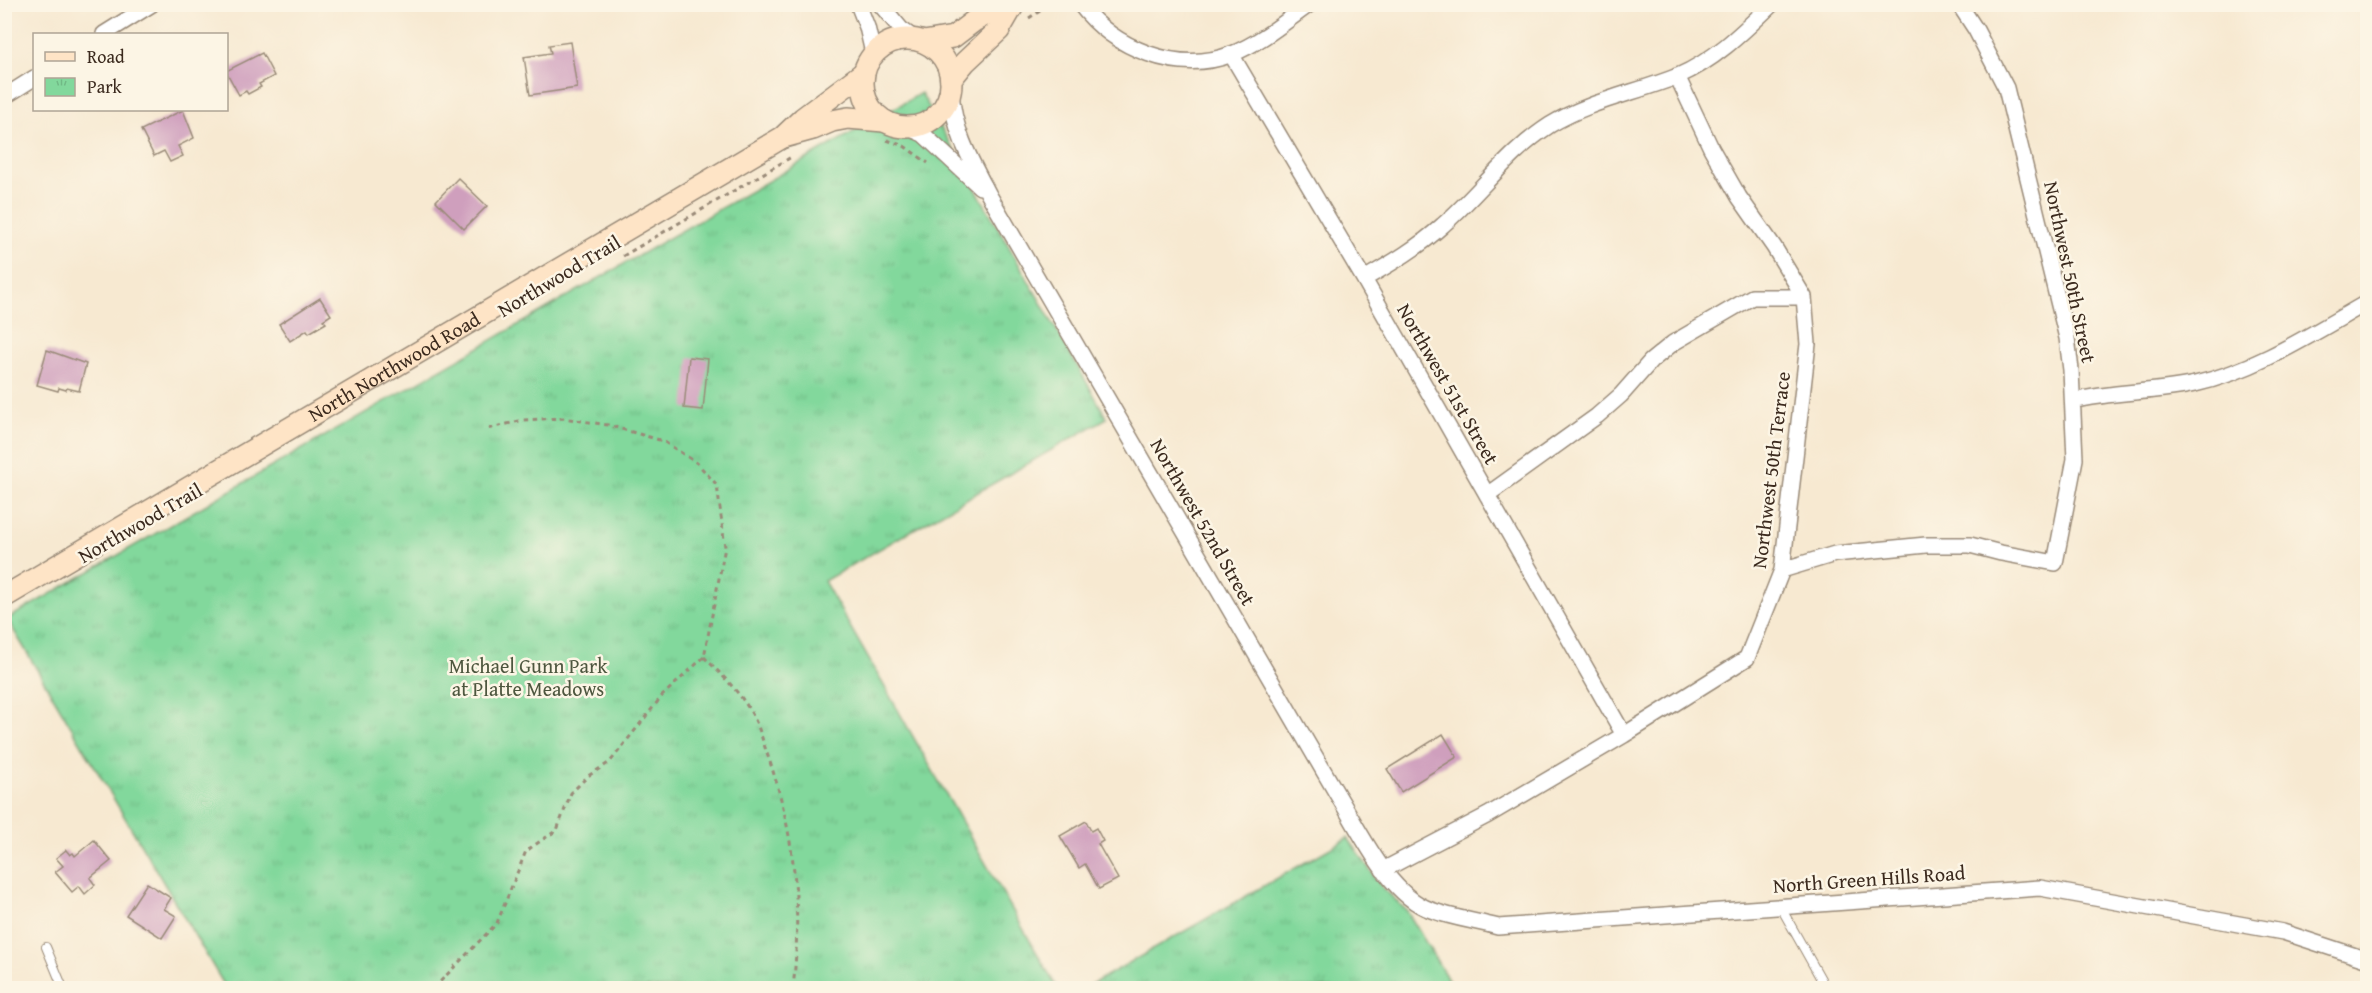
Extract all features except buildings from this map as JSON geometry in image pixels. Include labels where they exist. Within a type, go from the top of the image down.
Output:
[{"type":"street","points":[[106,33],[152,4]]},
{"type":"street","points":[[858,4],[867,27],[873,53]]},
{"type":"street","points":[[880,4],[901,29],[942,56],[948,67],[951,85]]},
{"type":"street","points":[[1006,4],[974,21],[952,37],[892,40],[873,53],[863,73],[862,87],[866,101],[884,130],[896,126],[909,128],[931,120],[947,103],[951,85],[965,62],[1021,12]]},
{"type":"street","points":[[1080,4],[1089,16],[1114,36],[1142,53],[1171,59],[1200,61],[1232,54],[1310,4]]},
{"type":"street","points":[[1364,279],[1414,250],[1444,224],[1516,151],[1551,125],[1575,111],[1677,76],[1718,53],[1772,4]]},
{"type":"street","name":"Northwest 50th Street","points":[[1782,570],[1834,554],[1926,545],[1970,545],[2055,563],[2075,459],[2073,401],[2067,338],[2006,88],[1976,30],[1959,4]]},
{"type":"street","name":"Northwest 51st Street","points":[[1232,54],[1364,279],[1624,735]]},
{"type":"street","name":"North Northwood Road","points":[[788,146],[803,118],[863,73]]},
{"type":"street","name":"Northwest 50th Terrace","points":[[1383,870],[1488,815],[1624,735],[1747,658],[1782,570],[1808,344],[1804,297],[1774,247],[1739,197],[1711,148],[1677,76]]},
{"type":"street","points":[[4,97],[33,79]]},
{"type":"street","name":"Northwest 52nd Street","points":[[951,85],[952,111],[958,134],[989,195],[1383,870]]},
{"type":"street","name":"North Northwood Road","points":[[11,605],[788,146],[813,129],[832,121],[848,118],[884,130]]},
{"type":"street","name":"Northwest 52nd Street","points":[[909,128],[923,134],[989,195]]},
{"type":"street","points":[[1487,495],[1597,417],[1621,396],[1651,361],[1673,343],[1752,297],[1804,297]]},
{"type":"street","points":[[2073,401],[2088,397],[2155,392],[2197,384],[2238,371],[2279,352],[2367,302]]},
{"type":"street","name":"North Green Hills Road","points":[[1383,870],[1407,896],[1430,910],[1498,927],[2040,888],[2283,932],[2367,960]]},
{"type":"lane","points":[[1780,906],[1826,988]]},
{"type":"lane","points":[[46,947],[63,988]]},
{"type":"path","points":[[1021,12],[1051,4]]},
{"type":"path","points":[[884,130],[941,172],[953,162]]},
{"type":"path","name":"Northwood Trail","points":[[619,258],[788,146]]},
{"type":"path","points":[[434,988],[498,923],[526,851],[557,830],[571,793],[588,776],[610,762],[663,696],[704,657],[725,547],[717,485],[697,463],[663,441],[608,425],[563,418],[523,420],[487,429]]},
{"type":"path","points":[[4,620],[11,605]]},
{"type":"path","points":[[704,657],[729,682],[755,720],[778,787],[794,856],[798,942],[794,988]]},
{"type":"green space","name":"Michael Gunn Park at Platte Meadows","points":[[921,93],[1107,418],[824,581],[1057,988],[226,988],[7,619]]},
{"type":"green space","points":[[1348,838],[1382,887],[1407,911],[1453,988],[1085,988]]}]
